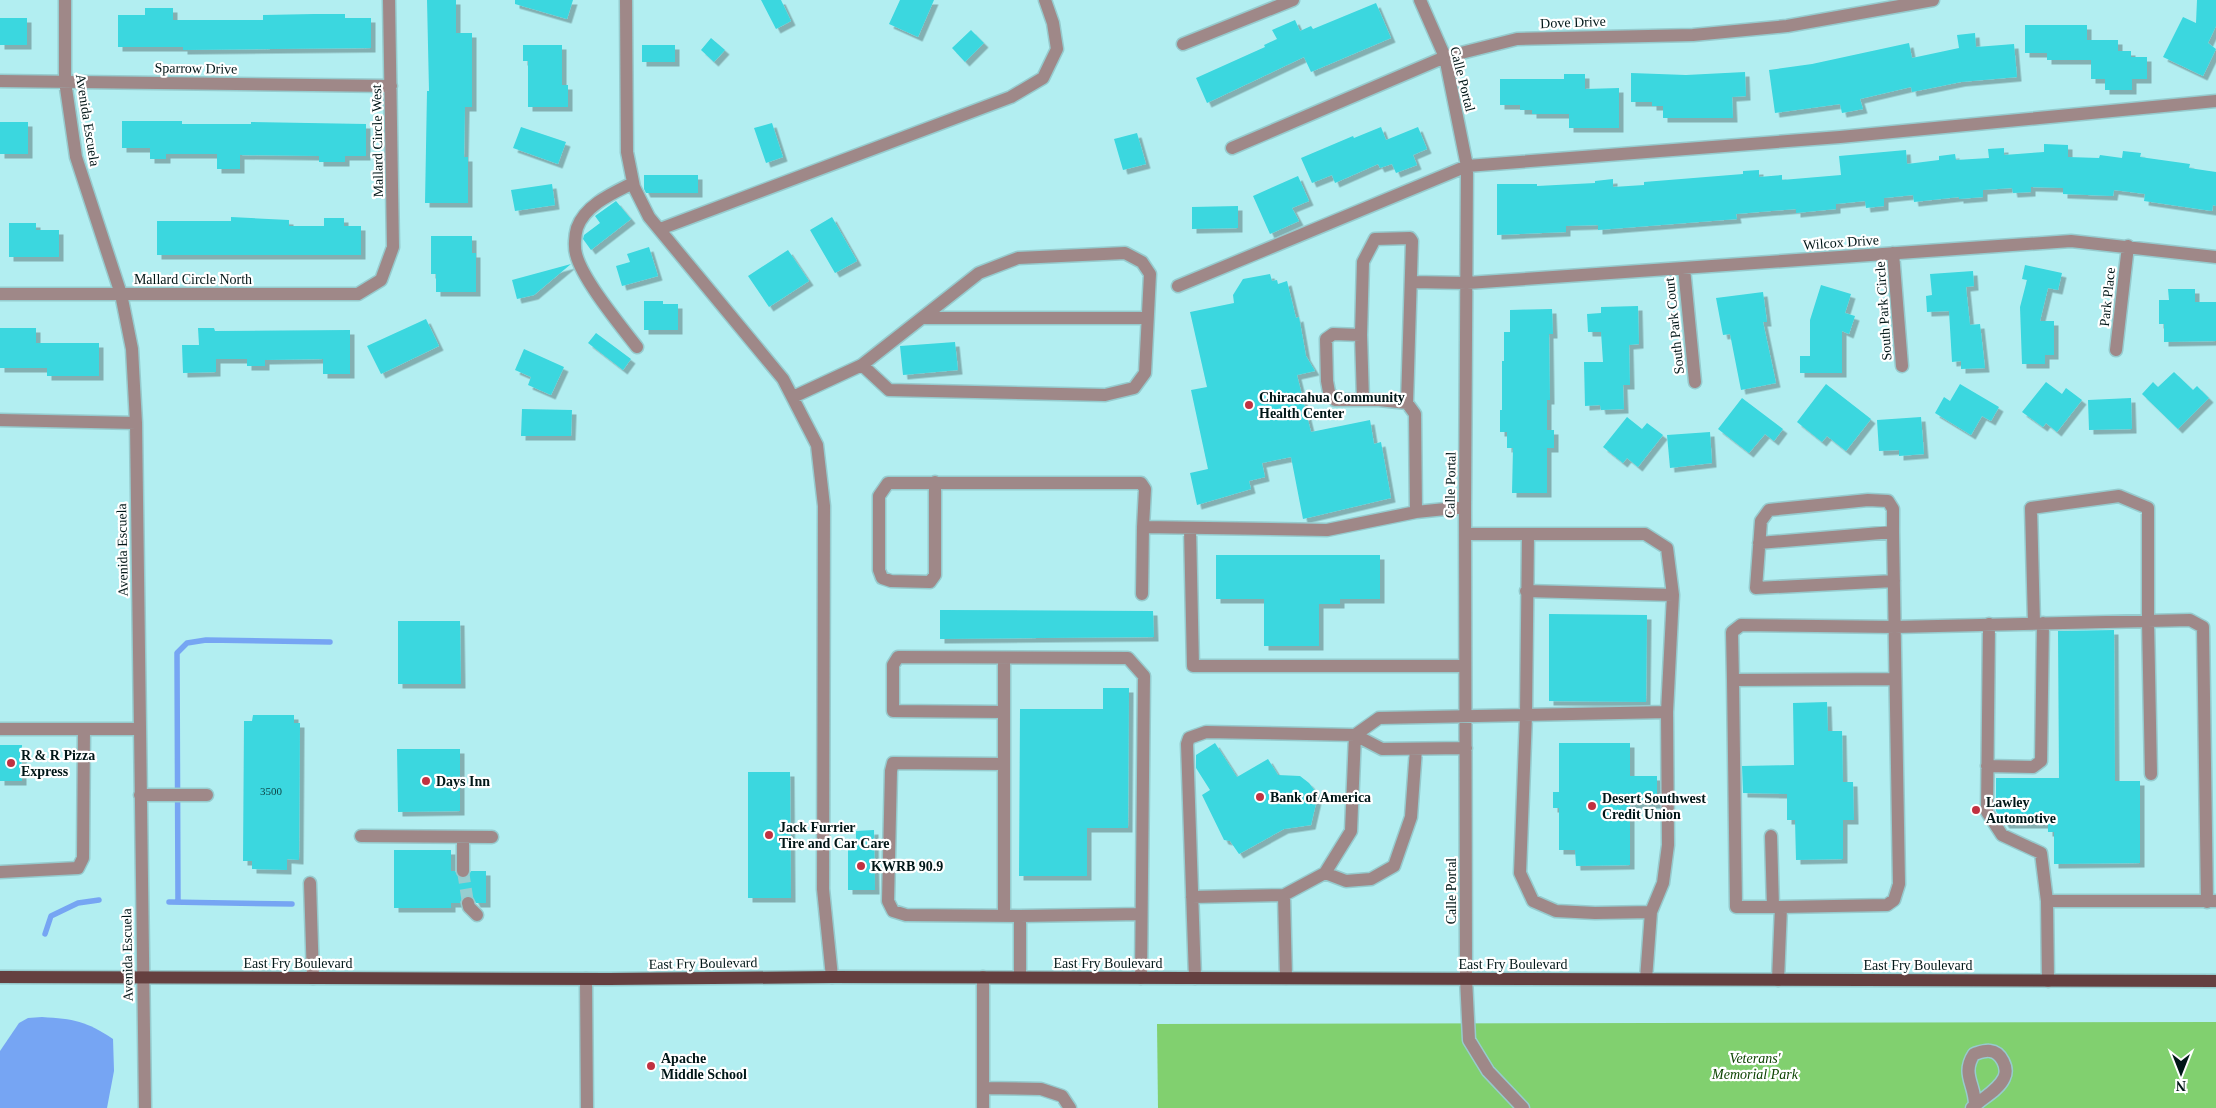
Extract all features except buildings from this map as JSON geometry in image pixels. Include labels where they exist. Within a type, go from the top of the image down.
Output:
[{"type":"main road","name":"East Fry Boulevard","points":[[0,977],[586,979],[832,977],[1466,978],[2216,982]]},
{"type":"street","name":"Avenida Escuela","points":[[65,0],[65,81],[76,158],[121,294],[132,349],[136,423],[145,1108]]},
{"type":"street","name":"Mallard Circle West","points":[[381,280],[393,247],[389,0]]},
{"type":"street","points":[[626,0],[627,152],[633,183],[649,217],[783,380],[817,446],[824,506],[823,889],[832,977]]},
{"type":"street","points":[[660,229],[1012,97],[1043,78],[1057,49],[1045,0]]},
{"type":"street","points":[[1183,44],[1293,0]]},
{"type":"street","name":"Calle Portal","points":[[1420,0],[1445,57],[1467,166],[1465,716],[1466,978],[1469,1040],[1488,1071],[1523,1108]]},
{"type":"street","name":"Dove Drive","points":[[1232,148],[1445,57],[1517,39],[1693,35],[1787,26],[1933,0]]},
{"type":"street","name":"Sparrow Drive","points":[[0,81],[391,86]]},
{"type":"street","points":[[1178,286],[1467,166],[1831,138],[2216,101]]},
{"type":"street","points":[[633,183],[606,197],[594,207],[577,227],[575,240],[576,254],[584,273],[637,347]]},
{"type":"street","points":[[1363,400],[1361,335],[1363,262],[1375,239],[1410,238],[1412,241],[1412,282],[1407,404],[1415,414],[1416,512]]},
{"type":"street","name":"Wilcox Drive","points":[[1412,282],[1467,283],[2071,241],[2216,257]]},
{"type":"street","name":"Park Place","points":[[2116,350],[2128,246]]},
{"type":"street","points":[[793,397],[862,365],[979,273],[1018,258],[1125,253],[1142,262],[1150,274],[1145,373],[1134,388],[1106,395],[890,390],[862,365]]},
{"type":"street","name":"South Park Circle","points":[[1893,253],[1902,366]]},
{"type":"street","name":"South Park Court","points":[[1684,268],[1695,382]]},
{"type":"street","name":"Mallard Circle North","points":[[0,294],[358,294],[381,280]]},
{"type":"street","points":[[922,318],[1147,318]]},
{"type":"street","points":[[1361,335],[1333,334],[1326,339],[1329,392],[1335,400],[1363,400],[1407,404]]},
{"type":"street","points":[[0,420],[136,423]]},
{"type":"street","points":[[935,482],[935,575],[930,582],[891,581],[882,578],[879,570],[879,496],[882,488],[888,483],[935,482],[1141,483],[1145,489],[1142,594]]},
{"type":"street","points":[[1987,766],[2033,767],[2041,761],[2038,623],[2032,508],[2118,496],[2148,508],[2151,774]]},
{"type":"street","points":[[1894,581],[1756,588],[1761,521],[1769,510],[1868,500],[1888,501],[1892,509],[1894,581],[1894,627],[1899,884],[1894,900],[1887,905],[1736,907],[1732,632],[1741,625],[1894,627],[2190,620],[2203,627],[2212,902],[2047,901]]},
{"type":"street","points":[[1144,527],[1327,530],[1416,512],[1465,507]]},
{"type":"street","points":[[1190,528],[1193,666],[1465,666]]},
{"type":"street","points":[[1760,543],[1893,532]]},
{"type":"street","points":[[1465,534],[1645,534],[1667,548],[1673,595],[1668,712],[1668,845],[1663,883],[1651,912],[1646,979]]},
{"type":"street","points":[[1528,534],[1526,714],[1520,873],[1533,901],[1556,911],[1595,913],[1651,912]]},
{"type":"street","points":[[1526,591],[1673,595]]},
{"type":"street","points":[[1989,624],[1986,812],[2002,835],[2041,852],[2047,901],[2048,981]]},
{"type":"street","points":[[1004,712],[893,711],[893,665],[898,657],[1128,658],[1144,676],[1141,978]]},
{"type":"street","points":[[1004,658],[1004,916]]},
{"type":"street","points":[[1733,680],[1895,678]]},
{"type":"street","points":[[1355,735],[1379,718],[1668,712]]},
{"type":"street","points":[[0,729],[139,729]]},
{"type":"street","points":[[0,872],[78,868],[83,858],[84,729]]},
{"type":"street","points":[[1195,978],[1187,744],[1190,738],[1206,732],[1355,735],[1382,749],[1466,748]]},
{"type":"street","points":[[1192,897],[1284,895],[1325,873],[1351,831],[1355,735]]},
{"type":"street","points":[[1325,873],[1346,881],[1371,879],[1394,866],[1411,816],[1416,749]]},
{"type":"street","points":[[1004,764],[893,763],[891,771],[888,900],[893,911],[906,916],[1141,914]]},
{"type":"street","points":[[140,795],[207,795]]},
{"type":"street","points":[[361,836],[492,837]]},
{"type":"street","points":[[1771,836],[1777,907],[1778,980]]},
{"type":"street","points":[[463,837],[463,871]]},
{"type":"street","points":[[310,882],[312,978]]},
{"type":"street","points":[[1284,895],[1286,978]]},
{"type":"street","points":[[468,903],[477,916]]},
{"type":"street","points":[[1020,916],[1020,977]]},
{"type":"street","points":[[983,1108],[984,977]]},
{"type":"street","points":[[586,979],[587,1108]]},
{"type":"street","points":[[983,1088],[1041,1089],[1062,1096],[1070,1108]]},
{"type":"green space","name":"Veterans' Memorial Park","points":[[2216,1022],[2216,1108],[1158,1108],[1157,1024]]},
{"type":"water","points":[[42,1017],[79,1022],[95,1028],[113,1039],[114,1071],[107,1108],[0,1108],[0,1051],[19,1023],[28,1018]]},
{"type":"waterway","points":[[178,902],[177,653],[187,643],[206,640],[330,642]]},
{"type":"waterway","points":[[45,934],[51,916],[78,903],[99,900]]},
{"type":"waterway","points":[[169,902],[292,904]]},
{"type":"tunnel","points":[[463,871],[468,903]]},
{"type":"place","name":"Chiracahua Community Health Center","points":[[1249,405]]},
{"type":"place","name":"R & R Pizza Express","points":[[11,763]]},
{"type":"place","name":"Days Inn","points":[[426,781]]},
{"type":"place","name":"Bank of America","points":[[1260,797]]},
{"type":"place","name":"Desert Southwest Credit Union","points":[[1592,806]]},
{"type":"place","name":"Lawley Automotive","points":[[1976,810]]},
{"type":"place","name":"Jack Furrier Tire and Car Care","points":[[769,835]]},
{"type":"place","name":"KWRB 90.9","points":[[861,866]]},
{"type":"place","name":"Apache Middle School","points":[[651,1066]]}]
